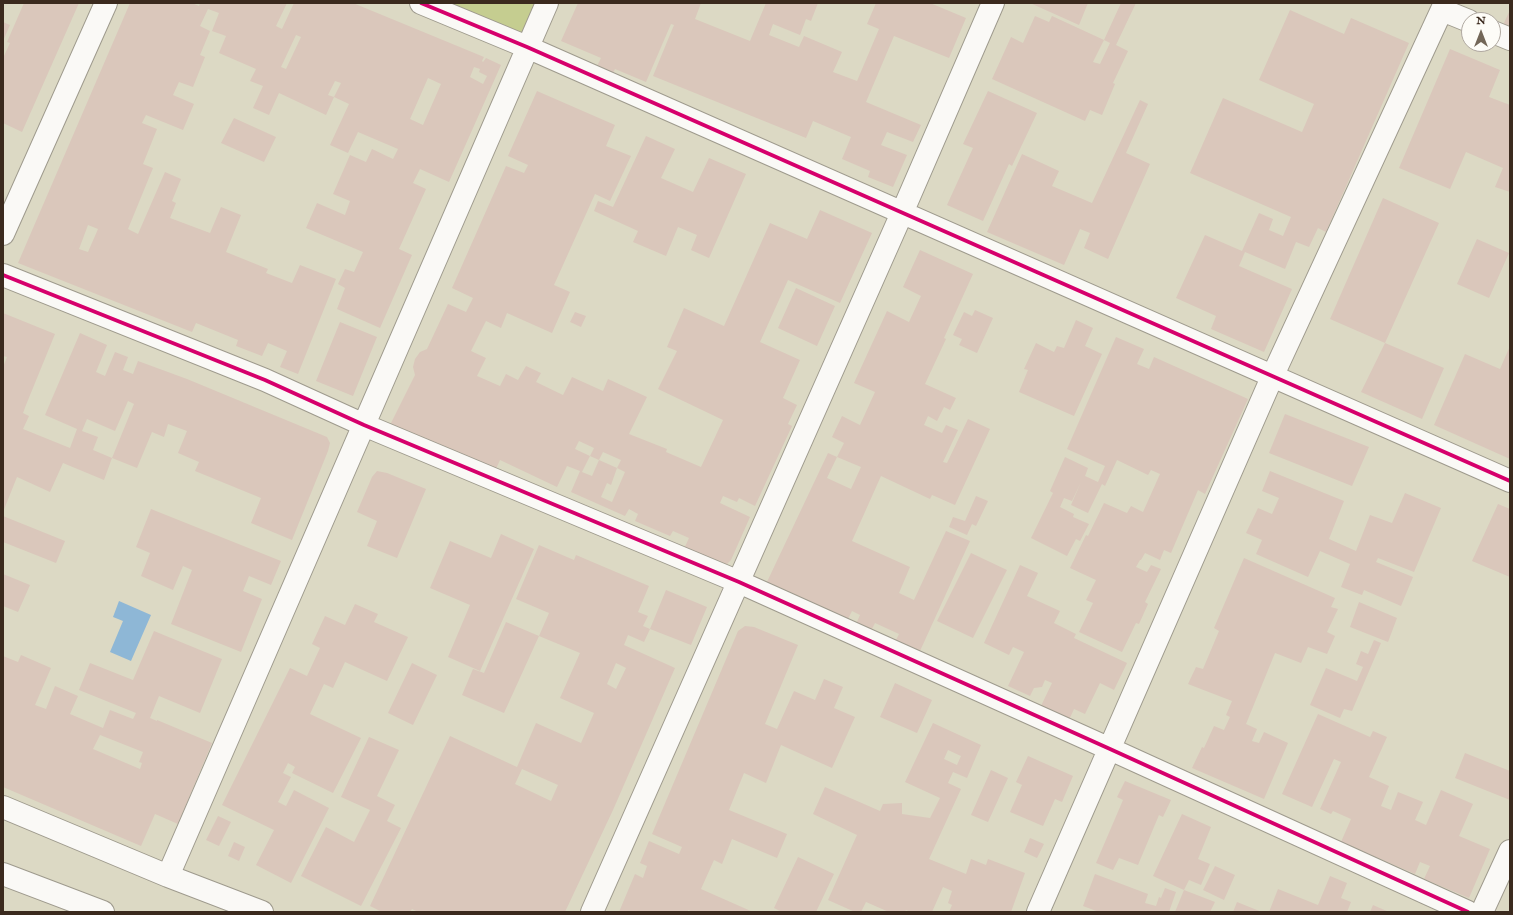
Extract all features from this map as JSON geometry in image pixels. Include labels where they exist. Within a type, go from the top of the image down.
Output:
[{"type":"street","points":[[3,234],[106,3]]},
{"type":"street","points":[[421,3],[527,47],[1510,481]]},
{"type":"street","points":[[168,876],[547,3]]},
{"type":"street","points":[[592,912],[902,213],[993,3]]},
{"type":"street","points":[[1038,912],[1272,375],[1444,6],[1461,16]]},
{"type":"street","points":[[3,275],[265,380],[364,426],[739,582],[1468,912]]},
{"type":"street","points":[[3,807],[168,876],[262,912]]},
{"type":"street","points":[[1482,912],[1510,851]]},
{"type":"street","points":[[3,874],[103,912]]},
{"type":"green space","points":[[421,3],[547,3],[527,47]]},
{"type":"water","points":[[119,601],[151,615],[131,661],[110,652],[123,621],[113,617]]},
{"type":"building","points":[[24,3],[79,3],[22,132],[3,123],[3,58],[10,43],[7,42]]},
{"type":"building","points":[[130,3],[192,3],[199,6],[200,3],[287,3],[276,26],[282,29],[294,3],[353,3],[484,57],[483,62],[486,58],[501,65],[449,182],[420,169],[413,183],[426,189],[399,249],[412,255],[380,328],[337,309],[345,288],[338,284],[345,269],[354,272],[363,252],[306,228],[317,203],[345,215],[350,201],[333,194],[350,155],[366,162],[372,149],[393,159],[398,149],[358,132],[348,153],[330,145],[349,104],[334,97],[326,115],[279,93],[269,115],[253,108],[263,86],[250,81],[256,69],[219,53],[226,36],[212,31],[219,13],[208,9],[200,26],[210,31],[200,55],[205,57],[193,87],[179,82],[173,95],[194,104],[183,130],[146,115],[142,123],[157,129],[143,164],[153,168],[128,229],[138,234],[165,172],[181,179],[172,201],[176,203],[170,218],[210,233],[221,207],[241,215],[226,252],[268,269],[266,273],[292,283],[300,265],[336,279],[298,374],[280,367],[287,351],[268,343],[262,356],[236,346],[238,340],[196,323],[192,332],[18,263]],"holes":[[[296,35],[301,37],[286,69],[281,67]],[[474,67],[480,69],[479,72],[487,76],[483,84],[470,77]],[[428,78],[441,84],[423,125],[410,119]],[[335,81],[341,83],[334,97],[328,95]],[[88,225],[98,229],[88,252],[79,249]]]},
{"type":"building","points":[[578,3],[701,3],[695,19],[750,41],[766,3],[818,3],[811,21],[806,19],[800,35],[773,24],[769,35],[799,47],[804,36],[842,52],[833,72],[857,81],[879,29],[867,24],[876,3],[930,3],[966,18],[949,58],[894,36],[866,102],[921,125],[913,142],[887,132],[881,145],[907,155],[893,187],[868,177],[870,171],[842,159],[851,137],[813,121],[806,138],[653,76],[674,25],[671,24],[646,82],[615,69],[612,75],[596,68],[601,58],[561,41]]},
{"type":"building","points":[[1030,3],[1088,3],[1079,25]]},
{"type":"building","points":[[1121,3],[1136,3],[1116,45],[1128,51],[1113,83],[1115,84],[1102,115],[1090,110],[1085,121],[992,79],[1011,37],[1023,43],[1035,16],[1049,22],[1052,16],[1104,40]],"holes":[[[1104,40],[1110,43],[1100,64],[1093,62]]]},
{"type":"building","points":[[1290,10],[1344,34],[1351,18],[1409,43],[1326,232],[1318,228],[1309,247],[1296,242],[1285,269],[1245,252],[1239,266],[1292,289],[1264,352],[1211,329],[1216,316],[1176,298],[1205,235],[1242,251],[1259,213],[1273,219],[1269,230],[1283,236],[1291,217],[1190,173],[1223,98],[1302,132],[1314,104],[1259,80]]},
{"type":"building","points":[[1510,10],[1510,29],[1503,25]]},
{"type":"building","points":[[3,22],[10,25],[3,41]]},
{"type":"building","points":[[1450,49],[1500,70],[1489,97],[1510,105],[1510,192],[1495,187],[1503,168],[1466,152],[1450,189],[1399,168]]},
{"type":"building","points":[[537,91],[615,125],[606,146],[631,156],[610,201],[595,194],[554,285],[570,292],[552,333],[507,313],[501,328],[486,321],[471,351],[486,358],[477,376],[500,386],[506,374],[518,380],[526,366],[541,373],[536,382],[563,395],[572,377],[603,391],[608,379],[647,397],[629,434],[667,449],[666,452],[701,467],[723,420],[658,389],[677,351],[667,347],[684,308],[724,326],[770,223],[807,239],[820,210],[872,233],[840,303],[788,280],[760,342],[800,360],[783,398],[797,405],[788,424],[792,426],[755,506],[739,498],[737,502],[723,496],[720,503],[750,517],[731,560],[725,566],[683,551],[689,538],[673,531],[670,536],[635,521],[638,514],[629,509],[625,516],[571,492],[580,471],[567,466],[557,487],[500,460],[495,471],[390,425],[415,375],[413,367],[415,359],[420,352],[427,349],[448,304],[466,312],[473,298],[452,288],[506,166],[524,173],[528,165],[508,156]],"holes":[[[579,441],[594,448],[590,456],[575,449]],[[603,452],[621,460],[617,468],[599,460]],[[590,456],[599,460],[592,476],[582,472]],[[617,468],[625,472],[612,502],[601,497],[607,483],[611,485]]]},
{"type":"building","points":[[988,91],[1037,113],[1012,166],[1009,164],[983,221],[947,205],[973,148],[963,144]]},
{"type":"building","points":[[1140,100],[1148,104],[1126,153],[1150,164],[1108,259],[1084,248],[1090,233],[1080,229],[1064,265],[987,232],[1022,154],[1059,171],[1052,186],[1092,203]]},
{"type":"building","points":[[234,118],[276,137],[264,162],[221,143]]},
{"type":"building","points":[[646,136],[675,149],[661,178],[693,192],[709,158],[746,174],[709,258],[691,250],[697,235],[678,227],[666,256],[633,242],[638,231],[594,211],[598,201],[613,207]]},
{"type":"building","points":[[1383,198],[1439,223],[1385,343],[1330,319]]},
{"type":"building","points":[[1477,239],[1509,253],[1489,298],[1457,284]]},
{"type":"building","points":[[920,250],[973,274],[944,338],[946,339],[925,384],[956,398],[950,410],[944,407],[937,421],[928,416],[924,425],[942,433],[946,425],[958,430],[943,462],[947,463],[968,419],[990,429],[955,505],[932,495],[930,499],[881,476],[852,541],[910,567],[899,593],[914,600],[946,531],[970,541],[920,651],[896,640],[899,634],[875,623],[871,631],[856,624],[860,615],[852,611],[847,621],[766,584],[828,453],[837,457],[844,443],[832,437],[842,416],[860,425],[875,392],[854,383],[887,311],[909,322],[921,296],[903,287]],"holes":[[[837,457],[861,467],[851,489],[827,478]]]},
{"type":"building","points":[[796,288],[835,306],[817,346],[778,328]]},
{"type":"building","points":[[975,310],[993,318],[977,353],[959,345],[962,339],[953,335],[964,312],[972,316]]},
{"type":"building","points":[[575,312],[586,316],[581,327],[570,322]]},
{"type":"building","points":[[3,313],[55,334],[23,413],[29,416],[23,429],[70,448],[77,429],[45,415],[80,333],[107,345],[96,372],[105,376],[115,352],[128,357],[123,370],[133,374],[138,361],[187,379],[327,437],[330,443],[328,451],[292,540],[251,523],[261,498],[195,471],[199,462],[178,453],[187,431],[168,424],[164,437],[152,432],[137,468],[112,458],[104,480],[63,463],[50,492],[17,477],[3,512],[3,367],[7,357],[3,356]],"holes":[[[128,401],[134,404],[112,458],[93,450],[98,437],[82,431],[87,419],[115,431]]]},
{"type":"building","points":[[1076,320],[1093,328],[1085,346],[1102,354],[1074,416],[1019,392],[1028,370],[1024,369],[1036,343],[1054,352],[1057,346],[1064,348]]},
{"type":"building","points":[[340,322],[377,337],[353,396],[316,381]]},
{"type":"building","points":[[1116,337],[1144,349],[1137,364],[1149,369],[1154,357],[1248,399],[1205,494],[1198,490],[1171,553],[1164,550],[1160,560],[1145,553],[1136,567],[1147,572],[1151,565],[1161,569],[1145,602],[1148,604],[1139,624],[1136,623],[1122,652],[1079,632],[1093,603],[1086,600],[1096,580],[1070,568],[1104,503],[1127,513],[1131,506],[1143,512],[1160,474],[1151,470],[1148,475],[1117,460],[1105,486],[1102,484],[1088,513],[1071,505],[1081,482],[1072,501],[1064,498],[1060,507],[1074,514],[1073,517],[1089,524],[1080,541],[1076,539],[1067,556],[1031,538],[1053,493],[1050,491],[1065,457],[1088,468],[1085,476],[1098,482],[1105,466],[1067,449]]},
{"type":"building","points":[[1385,343],[1444,368],[1422,419],[1361,392]]},
{"type":"building","points":[[1510,346],[1510,459],[1434,425],[1465,354],[1500,369]]},
{"type":"building","points":[[1285,414],[1369,447],[1352,486],[1269,453]]},
{"type":"building","points":[[377,471],[387,473],[426,489],[397,558],[367,546],[377,521],[357,512],[372,477]]},
{"type":"building","points":[[1270,471],[1344,501],[1329,539],[1356,551],[1370,515],[1392,523],[1405,493],[1441,508],[1414,572],[1378,558],[1376,562],[1413,577],[1401,606],[1364,590],[1362,595],[1341,587],[1350,564],[1320,551],[1308,577],[1256,554],[1262,540],[1246,533],[1258,508],[1272,514],[1279,498],[1262,491]]},
{"type":"building","points":[[976,496],[988,501],[976,526],[972,524],[967,535],[949,527],[953,517],[965,521]]},
{"type":"building","points":[[1498,504],[1510,509],[1510,577],[1472,561]]},
{"type":"building","points":[[151,509],[281,561],[271,585],[249,576],[243,591],[262,599],[241,652],[171,624],[192,570],[183,566],[173,590],[141,576],[150,553],[136,547]]},
{"type":"building","points":[[3,516],[65,541],[56,563],[3,542]]},
{"type":"building","points":[[501,534],[534,549],[480,671],[448,657],[470,605],[430,588],[450,541],[491,558]]},
{"type":"building","points":[[539,545],[574,560],[576,555],[649,586],[638,612],[648,616],[643,626],[650,629],[644,642],[628,635],[624,645],[675,668],[613,810],[565,912],[418,912],[412,909],[410,912],[382,912],[370,906],[450,736],[517,767],[536,723],[581,743],[594,713],[560,698],[580,653],[539,636],[549,613],[516,599]],"holes":[[[616,663],[626,668],[616,689],[607,684]],[[522,769],[558,785],[551,801],[515,784]]]},
{"type":"building","points":[[971,553],[1007,570],[973,638],[937,621]]},
{"type":"building","points":[[1244,558],[1335,598],[1331,607],[1338,609],[1327,632],[1335,636],[1327,654],[1308,647],[1301,663],[1275,653],[1246,724],[1257,729],[1252,741],[1259,743],[1264,732],[1288,743],[1264,799],[1192,768],[1202,747],[1204,748],[1214,726],[1224,730],[1230,717],[1226,715],[1232,701],[1188,684],[1196,667],[1203,669],[1219,631],[1214,628]]},
{"type":"building","points":[[1020,565],[1038,573],[1027,596],[1060,611],[1054,623],[1076,634],[1074,638],[1127,663],[1114,690],[1100,683],[1085,714],[1074,709],[1068,722],[1040,708],[1052,683],[1045,680],[1042,687],[1034,688],[1030,696],[1008,686],[1024,652],[1013,647],[1009,655],[984,643]]},
{"type":"building","points":[[3,574],[30,585],[18,612],[3,606]]},
{"type":"building","points":[[666,590],[707,607],[691,645],[650,629]]},
{"type":"building","points":[[1359,602],[1397,618],[1388,642],[1350,627]]},
{"type":"building","points":[[355,604],[378,614],[374,622],[408,637],[387,681],[345,662],[333,688],[324,684],[310,714],[361,738],[333,793],[292,773],[295,767],[288,763],[283,773],[291,777],[278,802],[286,806],[294,790],[329,808],[291,883],[256,865],[274,830],[222,805],[290,668],[307,676],[320,648],[312,644],[325,616],[345,625]]},
{"type":"building","points":[[506,622],[539,636],[504,713],[462,695],[473,669],[484,673]]},
{"type":"building","points":[[745,626],[754,627],[798,645],[765,724],[777,729],[794,691],[815,700],[824,679],[843,687],[834,708],[855,717],[832,768],[781,745],[766,783],[744,773],[729,810],[787,834],[777,858],[732,839],[722,864],[714,860],[701,889],[753,912],[693,912],[688,910],[688,912],[619,912],[635,874],[643,878],[647,866],[640,863],[649,841],[679,854],[682,847],[652,834],[738,631]]},
{"type":"building","points":[[154,631],[222,659],[200,713],[159,696],[150,718],[212,743],[178,824],[155,814],[141,846],[3,787],[3,656],[18,662],[21,655],[51,668],[35,705],[46,709],[55,686],[78,696],[70,714],[103,728],[110,710],[133,719],[136,713],[79,690],[90,663],[133,680]],"holes":[[[100,735],[143,752],[139,762],[142,763],[140,769],[93,749]]]},
{"type":"building","points":[[1374,640],[1381,643],[1352,711],[1344,709],[1340,718],[1310,705],[1326,668],[1357,681],[1363,667],[1356,664],[1361,651],[1368,654]]},
{"type":"building","points":[[412,663],[437,675],[413,725],[388,713]]},
{"type":"building","points":[[895,683],[932,700],[917,733],[880,717]]},
{"type":"building","points":[[1318,714],[1370,737],[1373,731],[1387,737],[1369,777],[1389,786],[1381,806],[1391,810],[1398,792],[1423,802],[1415,820],[1426,825],[1441,790],[1473,804],[1459,836],[1490,849],[1469,898],[1424,879],[1430,866],[1420,862],[1415,874],[1341,842],[1351,819],[1333,811],[1331,814],[1320,809],[1341,762],[1334,759],[1312,807],[1282,794]]},
{"type":"building","points":[[933,723],[981,745],[967,778],[953,772],[948,783],[961,789],[929,859],[966,874],[971,859],[986,865],[988,859],[1025,873],[1011,912],[949,912],[952,905],[948,903],[952,891],[943,887],[932,912],[910,912],[906,910],[905,912],[889,912],[866,902],[861,912],[855,912],[828,900],[857,835],[813,814],[825,787],[880,811],[883,804],[902,803],[902,814],[930,818],[940,798],[905,782]],"holes":[[[948,750],[961,756],[957,765],[944,759]]]},
{"type":"building","points":[[369,737],[399,750],[377,796],[395,805],[387,821],[401,828],[361,906],[301,876],[326,827],[354,842],[370,810],[341,797]]},
{"type":"building","points":[[1465,753],[1510,771],[1510,800],[1455,778]]},
{"type":"building","points":[[1028,756],[1073,776],[1062,802],[1055,799],[1043,826],[1010,812],[1022,785],[1016,782]]},
{"type":"building","points":[[991,770],[1008,778],[988,822],[971,815]]},
{"type":"building","points":[[1125,781],[1171,800],[1163,817],[1159,815],[1138,865],[1119,858],[1113,870],[1096,863],[1123,800],[1117,797]]},
{"type":"building","points":[[1182,814],[1211,827],[1198,859],[1210,864],[1201,885],[1189,880],[1184,890],[1153,876]]},
{"type":"building","points":[[218,816],[231,822],[219,846],[206,840]]},
{"type":"building","points":[[1030,838],[1044,844],[1037,858],[1024,852]]},
{"type":"building","points":[[234,842],[245,847],[239,861],[228,856]]},
{"type":"building","points":[[798,857],[834,874],[816,912],[782,912],[774,908]]},
{"type":"building","points":[[1215,866],[1235,875],[1224,900],[1203,890]]},
{"type":"building","points":[[1095,874],[1148,894],[1145,903],[1156,906],[1159,897],[1161,898],[1165,888],[1176,892],[1169,912],[1099,912],[1083,906]]},
{"type":"building","points":[[1330,876],[1347,883],[1341,898],[1351,902],[1347,912],[1269,912],[1278,889],[1318,905]]},
{"type":"building","points":[[1184,890],[1215,902],[1210,912],[1175,912]]},
{"type":"building","points":[[1237,902],[1262,912],[1233,912]]},
{"type":"building","points":[[1373,905],[1389,912],[1370,912]]},
{"type":"cycle path","points":[[421,3],[527,47],[1510,481]]},
{"type":"cycle path","points":[[3,275],[265,380],[364,425],[739,582],[1468,912]]}]
